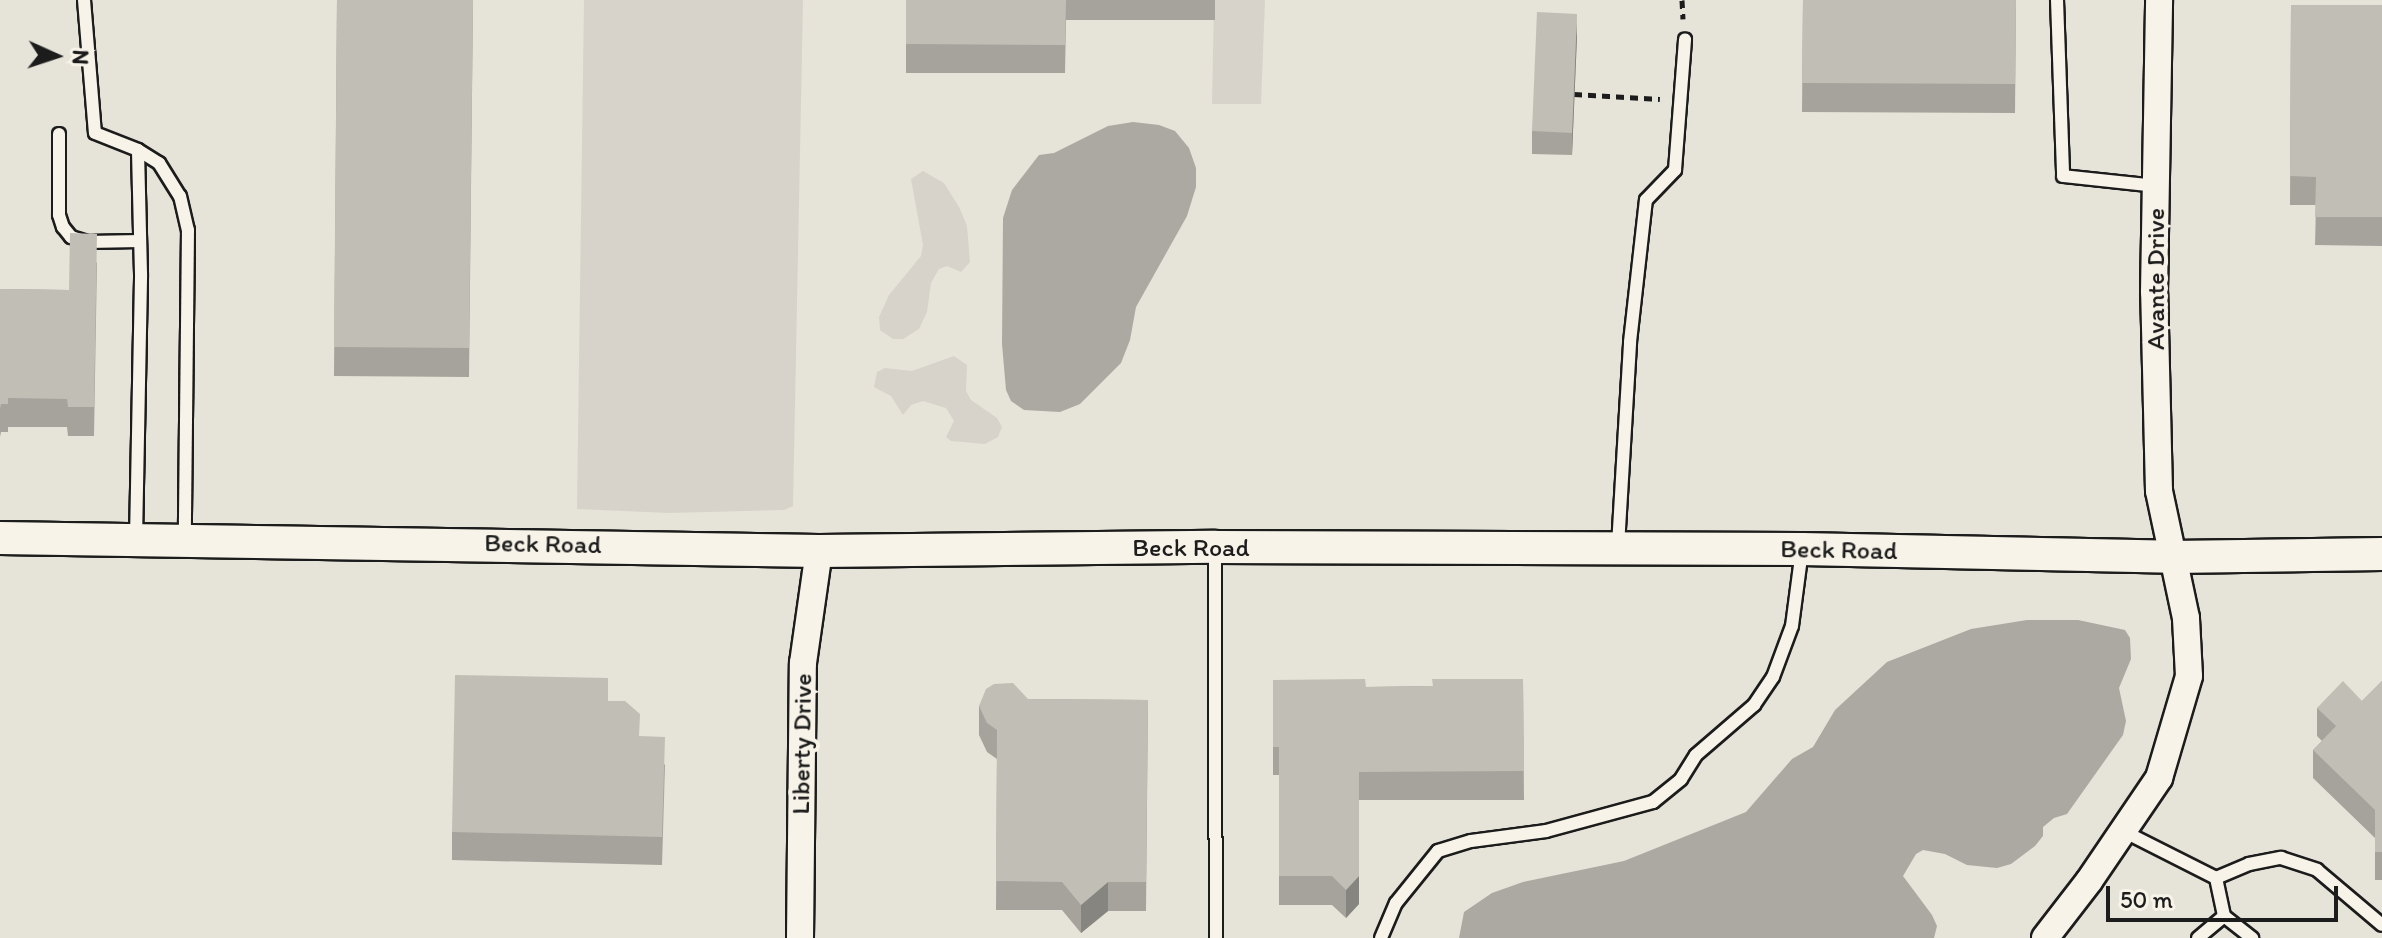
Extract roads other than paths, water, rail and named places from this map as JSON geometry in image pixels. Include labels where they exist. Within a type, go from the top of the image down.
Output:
[{"type":"street","name":"Avante Drive","points":[[2159,0],[2154,292],[2159,491],[2172,557]]},
{"type":"street","name":"Beck Road","points":[[0,538],[819,551],[1215,547],[1802,549],[2172,557],[2382,554]]},
{"type":"street","name":"Liberty Drive","points":[[800,938],[803,663],[819,551]]},
{"type":"street","points":[[2045,938],[2159,778],[2189,676],[2186,618],[2172,557]]},
{"type":"lane","points":[[84,0],[95,133],[138,150],[169,175],[180,196],[188,230],[185,539]]},
{"type":"lane","points":[[2057,0],[2063,176],[2157,186]]},
{"type":"lane","points":[[1618,549],[1630,342],[1646,200],[1675,170],[1685,39]]},
{"type":"lane","points":[[59,134],[59,215],[63,227],[71,237],[87,242],[140,241]]},
{"type":"lane","points":[[136,539],[140,241],[138,150]]},
{"type":"lane","points":[[1215,547],[1216,938]]},
{"type":"lane","points":[[1381,938],[1396,903],[1438,851],[1471,841],[1546,831],[1653,802],[1681,779],[1696,755],[1754,705],[1773,677],[1792,626],[1802,549]]},
{"type":"lane","points":[[2123,831],[2216,878],[2249,864],[2281,858],[2317,870],[2382,925]]},
{"type":"lane","points":[[2216,878],[2224,916],[2252,938]]},
{"type":"lane","points":[[2198,938],[2224,916]]}]
